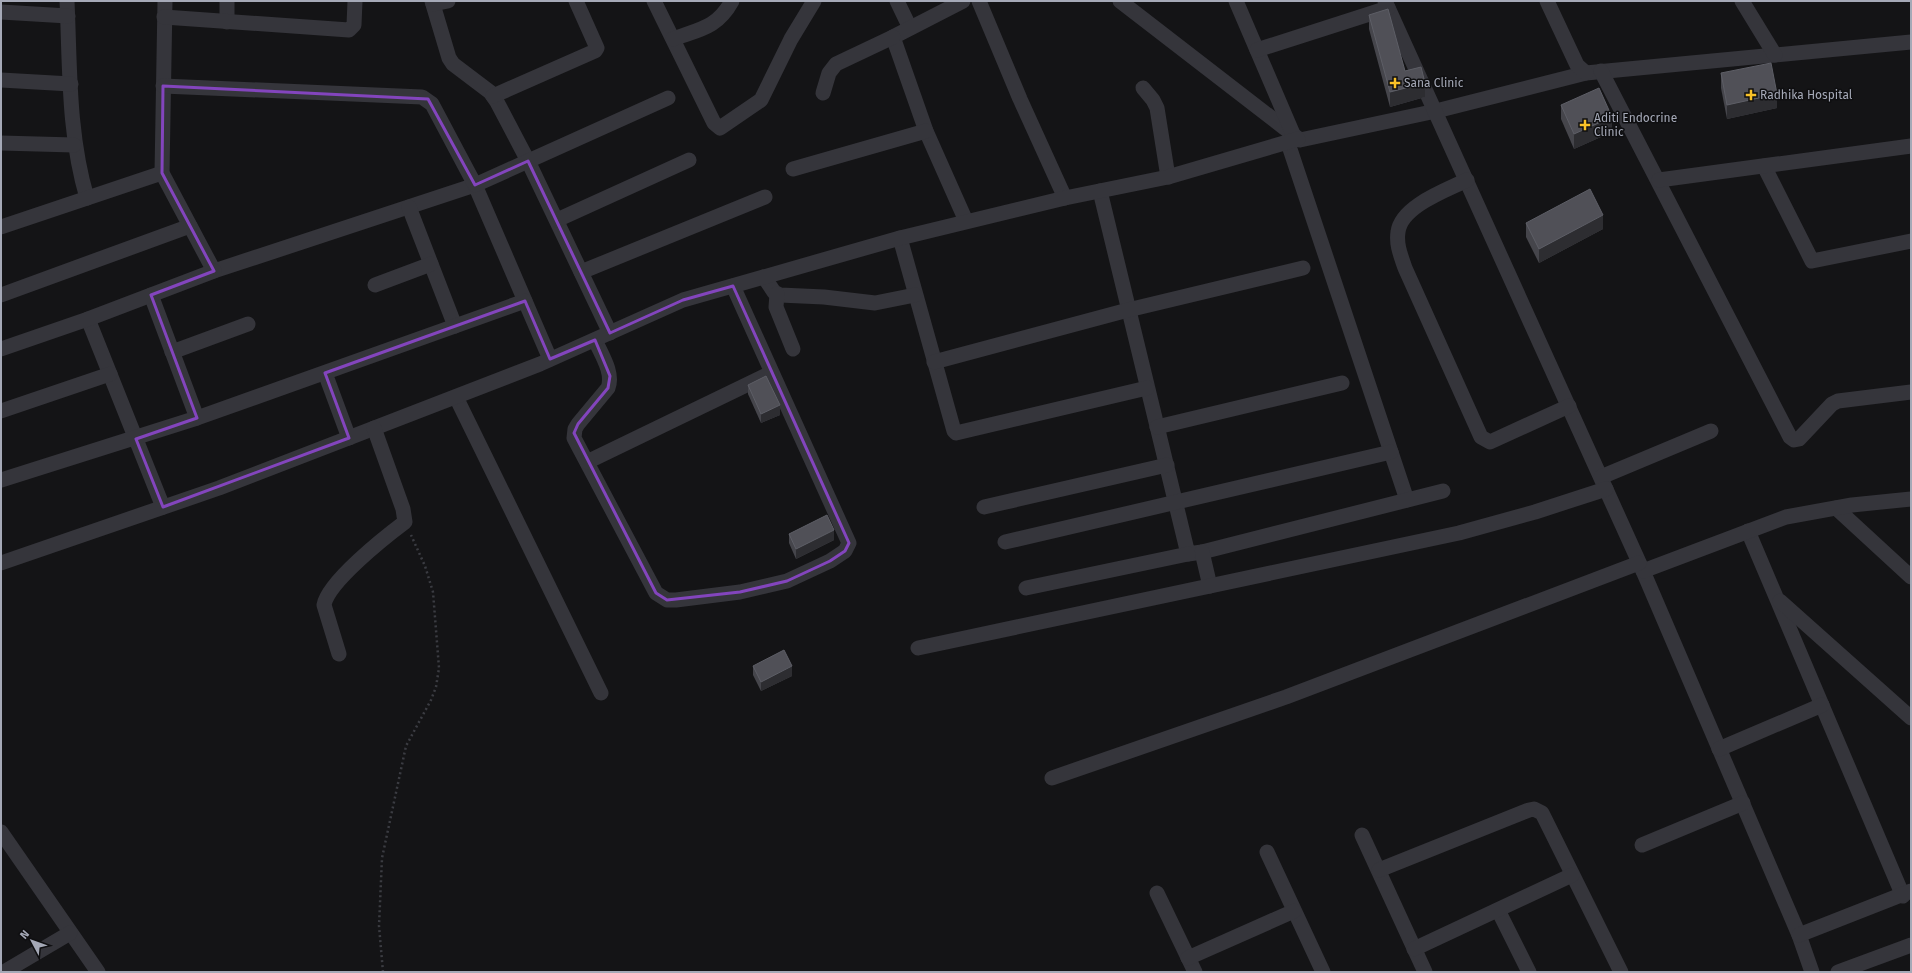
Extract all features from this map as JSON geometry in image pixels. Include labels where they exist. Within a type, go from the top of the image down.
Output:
[{"type":"street","points":[[67,1],[74,146],[79,172],[87,198]]},
{"type":"street","points":[[165,1],[162,173],[214,271]]},
{"type":"street","points":[[227,1],[227,22]]},
{"type":"street","points":[[164,17],[349,30],[354,25],[355,1]]},
{"type":"street","points":[[448,1],[432,2],[449,58],[453,64],[493,96],[528,161],[610,333]]},
{"type":"street","points":[[493,96],[595,51],[597,48],[576,1]]},
{"type":"street","points":[[654,1],[717,127],[723,127],[761,100],[791,39],[814,1]]},
{"type":"street","points":[[673,39],[714,23],[726,12],[732,1]]},
{"type":"street","points":[[897,1],[910,28]]},
{"type":"street","points":[[823,93],[829,73],[836,64],[963,1]]},
{"type":"street","points":[[978,1],[1065,198]]},
{"type":"street","points":[[1120,1],[1293,139]]},
{"type":"street","points":[[1236,1],[1293,139],[1407,500]]},
{"type":"street","points":[[1547,1],[1577,65],[1586,73]]},
{"type":"street","points":[[1742,1],[1775,55]]},
{"type":"street","points":[[1257,50],[1386,5],[1436,111],[1641,567],[1799,935],[1812,972]]},
{"type":"street","points":[[1,12],[68,16]]},
{"type":"street","points":[[893,37],[926,130],[966,221]]},
{"type":"street","points":[[1,563],[219,488],[456,397],[595,340],[683,300],[900,238],[1065,198],[1168,177],[1293,139],[1436,111],[1586,73],[1911,42]]},
{"type":"street","points":[[1601,71],[1659,180],[1790,437],[1794,440],[1799,439],[1827,407],[1838,401],[1911,392]]},
{"type":"street","points":[[1,80],[71,84]]},
{"type":"street","points":[[163,86],[422,97],[432,104],[475,185],[550,359]]},
{"type":"street","points":[[1143,88],[1153,100],[1157,108],[1168,177]]},
{"type":"street","points":[[1,349],[88,319],[214,271],[475,185],[668,98]]},
{"type":"street","points":[[793,169],[926,130]]},
{"type":"street","points":[[1,143],[74,146]]},
{"type":"street","points":[[1,152],[26,144]]},
{"type":"street","points":[[1659,180],[1911,146]]},
{"type":"street","points":[[556,220],[689,160]]},
{"type":"street","points":[[1764,166],[1812,261],[1911,241]]},
{"type":"street","points":[[1,227],[162,173]]},
{"type":"street","points":[[1467,180],[1411,210],[1403,219],[1398,230],[1398,245],[1405,268],[1481,437],[1490,442],[1569,406]]},
{"type":"street","points":[[1100,191],[1176,503],[1195,553],[1210,586]]},
{"type":"street","points":[[581,272],[765,197]]},
{"type":"street","points":[[409,207],[455,326]]},
{"type":"street","points":[[1,295],[190,226]]},
{"type":"street","points":[[900,238],[952,429],[956,433],[1147,388]]},
{"type":"street","points":[[375,285],[431,264]]},
{"type":"street","points":[[934,362],[1128,310],[1303,268]]},
{"type":"street","points":[[764,277],[777,294],[776,307],[793,349]]},
{"type":"street","points":[[595,340],[610,376],[610,382],[608,388],[575,429],[574,438],[656,593],[667,600],[740,592],[787,581],[830,561],[845,551],[849,543],[733,286]]},
{"type":"street","points":[[777,294],[830,297],[875,303],[916,295]]},
{"type":"street","points":[[151,295],[197,418]]},
{"type":"street","points":[[1,480],[136,439],[525,301]]},
{"type":"street","points":[[88,319],[163,507]]},
{"type":"street","points":[[172,352],[248,324]]},
{"type":"street","points":[[587,462],[771,372]]},
{"type":"street","points":[[325,373],[349,438]]},
{"type":"street","points":[[1,411],[110,374]]},
{"type":"street","points":[[1157,427],[1342,383]]},
{"type":"street","points":[[456,397],[601,693]]},
{"type":"street","points":[[339,654],[324,605],[325,599],[334,585],[405,522],[403,509],[374,428]]},
{"type":"street","points":[[918,648],[1459,533],[1542,510],[1603,483],[1711,431]]},
{"type":"street","points":[[1005,542],[1391,452]]},
{"type":"street","points":[[984,507],[1167,465]]},
{"type":"street","points":[[1026,588],[1195,553],[1443,491]]},
{"type":"street","points":[[1052,778],[1286,697],[1641,567],[1748,531],[1786,516],[1911,499]]},
{"type":"street","points":[[1836,508],[1911,577]]},
{"type":"street","points":[[1748,531],[1822,705],[1907,894],[1799,935]]},
{"type":"street","points":[[1776,598],[1911,718]]},
{"type":"street","points":[[1720,749],[1822,705]]},
{"type":"street","points":[[1642,846],[1743,803]]},
{"type":"street","points":[[1380,870],[1534,809],[1542,813],[1621,972]]},
{"type":"street","points":[[1,832],[98,972]]},
{"type":"street","points":[[1362,835],[1380,870],[1425,972]]},
{"type":"street","points":[[1267,852],[1323,972]]},
{"type":"street","points":[[1414,950],[1572,875]]},
{"type":"street","points":[[1158,893],[1195,972]]},
{"type":"street","points":[[1498,910],[1529,972]]},
{"type":"street","points":[[1188,958],[1294,911]]},
{"type":"street","points":[[4,972],[70,933]]},
{"type":"street","points":[[1838,972],[1868,967],[1911,945]]},
{"type":"path","points":[[383,972],[379,926],[382,858],[406,746],[431,700],[436,687],[439,668],[433,592],[425,566],[405,522]]},
{"type":"highlighted area","points":[[163,86],[428,99],[475,185],[528,161],[610,333],[683,300],[733,286],[849,543],[845,551],[830,561],[787,581],[740,592],[667,600],[656,593],[574,433],[578,424],[608,388],[610,376],[595,340],[550,359],[525,301],[325,373],[349,438],[163,507],[136,439],[197,418],[151,295],[214,271],[162,173]]},
{"type":"building","points":[[1388,9],[1405,71],[1421,67],[1425,83],[1390,92],[1369,15]]},
{"type":"building","points":[[1771,63],[1777,94],[1727,105],[1721,73]]},
{"type":"building","points":[[1599,88],[1612,117],[1574,134],[1561,105]]},
{"type":"building","points":[[1590,189],[1603,215],[1539,249],[1526,223]]},
{"type":"building","points":[[766,376],[780,405],[761,414],[748,385]]},
{"type":"building","points":[[827,515],[834,530],[796,549],[789,534]]},
{"type":"building","points":[[784,650],[792,666],[761,682],[753,666]]},
{"type":"place","name":"Sana Clinic","points":[[1395,83]]},
{"type":"place","name":"Radhika Hospital","points":[[1751,95]]},
{"type":"place","name":"Aditi Endocrine Clinic","points":[[1585,125]]}]
